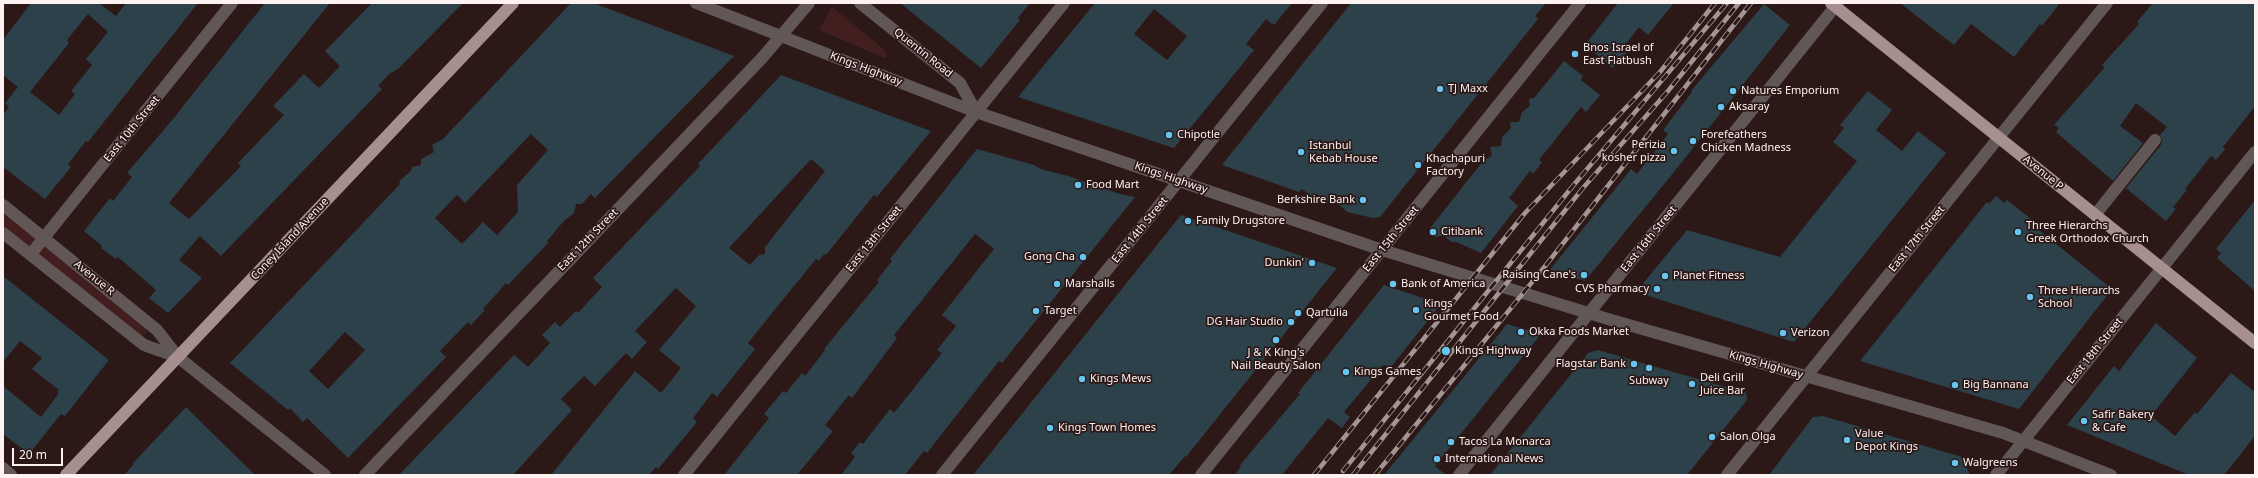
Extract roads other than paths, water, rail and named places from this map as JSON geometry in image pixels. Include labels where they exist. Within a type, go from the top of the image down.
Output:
[{"type":"main road","name":"Coney Island Avenue","points":[[66,475],[513,3]]},
{"type":"main road","name":"Avenue P","points":[[1834,4],[1998,138],[2255,343]]},
{"type":"street","name":"East 10th Street","points":[[31,254],[232,3]]},
{"type":"street","name":"Kings Highway","points":[[696,3],[976,112],[1382,250],[1589,314],[2023,440],[2111,475]]},
{"type":"street","name":"East 12th Street","points":[[365,475],[781,36],[809,3]]},
{"type":"street","name":"Quentin Road","points":[[860,3],[960,83],[976,112]]},
{"type":"street","name":"East 13th Street","points":[[684,475],[1064,3]]},
{"type":"street","name":"East 14th Street","points":[[942,475],[1322,3]]},
{"type":"street","name":"East 15th Street","points":[[1201,475],[1580,3]]},
{"type":"street","name":"East 17th Street","points":[[1727,475],[2107,3]]},
{"type":"street","name":"East 16th Street","points":[[1459,475],[1589,314],[1834,4]]},
{"type":"street","points":[[2095,215],[2155,140]]},
{"type":"street","name":"East 18th Street","points":[[1996,475],[2255,152]]},
{"type":"street","name":"Avenue R","points":[[3,205],[157,330],[178,357],[325,475]]},
{"type":"street","name":"Avenue R","points":[[3,232],[144,345],[178,357]]},
{"type":"street","points":[[3,468],[11,475]]},
{"type":"railway","points":[[1314,475],[1525,213],[1660,72],[1715,3]]},
{"type":"railway","points":[[1343,471],[1572,187],[1727,3]]},
{"type":"railway","points":[[1353,475],[1583,188],[1668,91],[1739,3]]},
{"type":"railway","points":[[1375,475],[1546,265],[1751,3]]},
{"type":"place","name":"Bnos Israel of East Flatbush","points":[[1575,54]]},
{"type":"place","name":"TJ Maxx","points":[[1440,89]]},
{"type":"place","name":"Natures Emporium","points":[[1733,91]]},
{"type":"place","name":"Aksaray","points":[[1721,107]]},
{"type":"place","name":"Chipotle","points":[[1169,135]]},
{"type":"place","name":"Forefeathers Chicken Madness","points":[[1693,141]]},
{"type":"place","name":"Perizia kosher pizza","points":[[1674,151]]},
{"type":"place","name":"Istanbul Kebab House","points":[[1301,152]]},
{"type":"place","name":"Khachapuri Factory","points":[[1418,165]]},
{"type":"place","name":"Food Mart","points":[[1078,185]]},
{"type":"place","name":"Berkshire Bank","points":[[1363,200]]},
{"type":"place","name":"Family Drugstore","points":[[1188,221]]},
{"type":"place","name":"Citibank","points":[[1433,232]]},
{"type":"place","name":"Three Hierarchs Greek Orthodox Church","points":[[2018,232]]},
{"type":"place","name":"Gong Cha","points":[[1083,257]]},
{"type":"place","name":"Dunkin'","points":[[1312,263]]},
{"type":"place","name":"Raising Cane's","points":[[1584,275]]},
{"type":"place","name":"Planet Fitness","points":[[1665,276]]},
{"type":"place","name":"Marshalls","points":[[1057,284]]},
{"type":"place","name":"Bank of America","points":[[1393,284]]},
{"type":"place","name":"CVS Pharmacy","points":[[1657,289]]},
{"type":"place","name":"Three Hierarchs School","points":[[2030,297]]},
{"type":"place","name":"Kings Gourmet Food","points":[[1416,310]]},
{"type":"place","name":"Target","points":[[1036,311]]},
{"type":"place","name":"Qartulia","points":[[1298,313]]},
{"type":"place","name":"DG Hair Studio","points":[[1291,322]]},
{"type":"place","name":"Okka Foods Market","points":[[1521,332]]},
{"type":"place","name":"Verizon","points":[[1783,333]]},
{"type":"place","name":"J & K King's Nail Beauty Salon","points":[[1276,340]]},
{"type":"place","name":"Kings Highway","points":[[1446,351]]},
{"type":"place","name":"Flagstar Bank","points":[[1634,364]]},
{"type":"place","name":"Subway","points":[[1649,368]]},
{"type":"place","name":"Kings Games","points":[[1346,372]]},
{"type":"place","name":"Kings Mews","points":[[1082,379]]},
{"type":"place","name":"Deli Grill Juice Bar","points":[[1692,384]]},
{"type":"place","name":"Big Bannana","points":[[1955,385]]},
{"type":"place","name":"Safir Bakery & Cafe","points":[[2084,421]]},
{"type":"place","name":"Kings Town Homes","points":[[1050,428]]},
{"type":"place","name":"Salon Olga","points":[[1712,437]]},
{"type":"place","name":"Value Depot Kings","points":[[1847,440]]},
{"type":"place","name":"Tacos La Monarca","points":[[1451,442]]},
{"type":"place","name":"International News","points":[[1437,459]]},
{"type":"place","name":"Walgreens","points":[[1955,463]]}]
